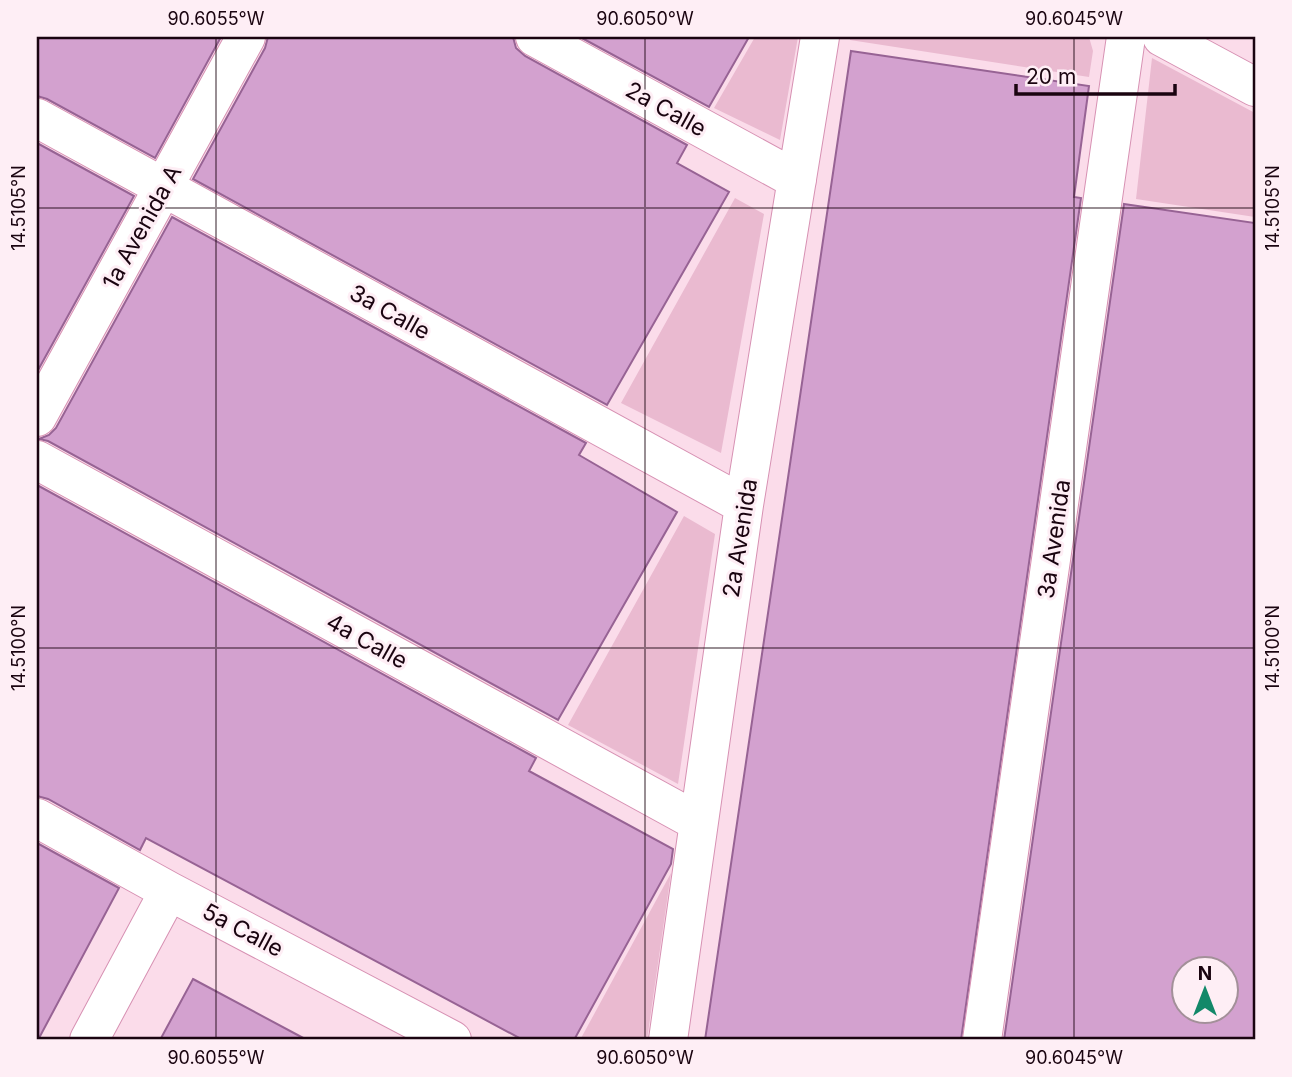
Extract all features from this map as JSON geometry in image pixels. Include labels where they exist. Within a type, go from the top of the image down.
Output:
[{"type":"street","name":"1a Avenida A","points":[[37,417],[246,37]]},
{"type":"street","name":"2a Calle","points":[[535,37],[797,180]]},
{"type":"street","name":"2a Avenida","points":[[668,1040],[744,505],[820,37]]},
{"type":"street","name":"3a Avenida","points":[[982,1040],[1126,37]]},
{"type":"street","points":[[1162,37],[1255,87]]},
{"type":"street","name":"3a Calle","points":[[37,118],[744,505]]},
{"type":"street","name":"4a Calle","points":[[37,460],[698,822]]},
{"type":"street","name":"5a Calle","points":[[37,818],[169,891],[452,1040]]},
{"type":"street","points":[[89,1040],[169,891]]},
{"type":"shaded area","points":[[755,37],[798,37],[780,140],[714,108]]},
{"type":"shaded area","points":[[850,37],[1089,37],[1093,51],[1089,77],[850,40]]},
{"type":"shaded area","points":[[1152,58],[1255,113],[1255,217],[1136,199]]},
{"type":"shaded area","points":[[735,198],[764,214],[721,453],[621,403]]},
{"type":"shaded area","points":[[684,516],[715,534],[678,784],[568,725]]},
{"type":"shaded area","points":[[671,873],[647,1040],[580,1040]]},
{"type":"building","points":[[37,37],[221,37],[155,158],[37,96]]},
{"type":"building","points":[[268,37],[513,37],[516,48],[525,56],[687,145],[677,163],[729,192],[607,405],[193,179],[265,48]]},
{"type":"building","points":[[580,37],[749,37],[709,107]]},
{"type":"building","points":[[851,51],[1089,86],[1074,197],[1081,198],[961,1040],[705,1040]]},
{"type":"building","points":[[37,143],[134,196],[37,372]]},
{"type":"building","points":[[1124,204],[1255,223],[1255,1040],[1004,1040]]},
{"type":"building","points":[[172,217],[586,443],[579,455],[677,512],[558,720],[48,441],[39,439],[56,428]]},
{"type":"building","points":[[37,485],[536,758],[529,771],[673,849],[671,864],[574,1040],[523,1040],[146,838],[140,850],[48,799],[37,796]]},
{"type":"building","points":[[37,843],[119,888],[38,1040],[37,1040]]},
{"type":"building","points":[[193,979],[307,1040],[160,1040]]}]
